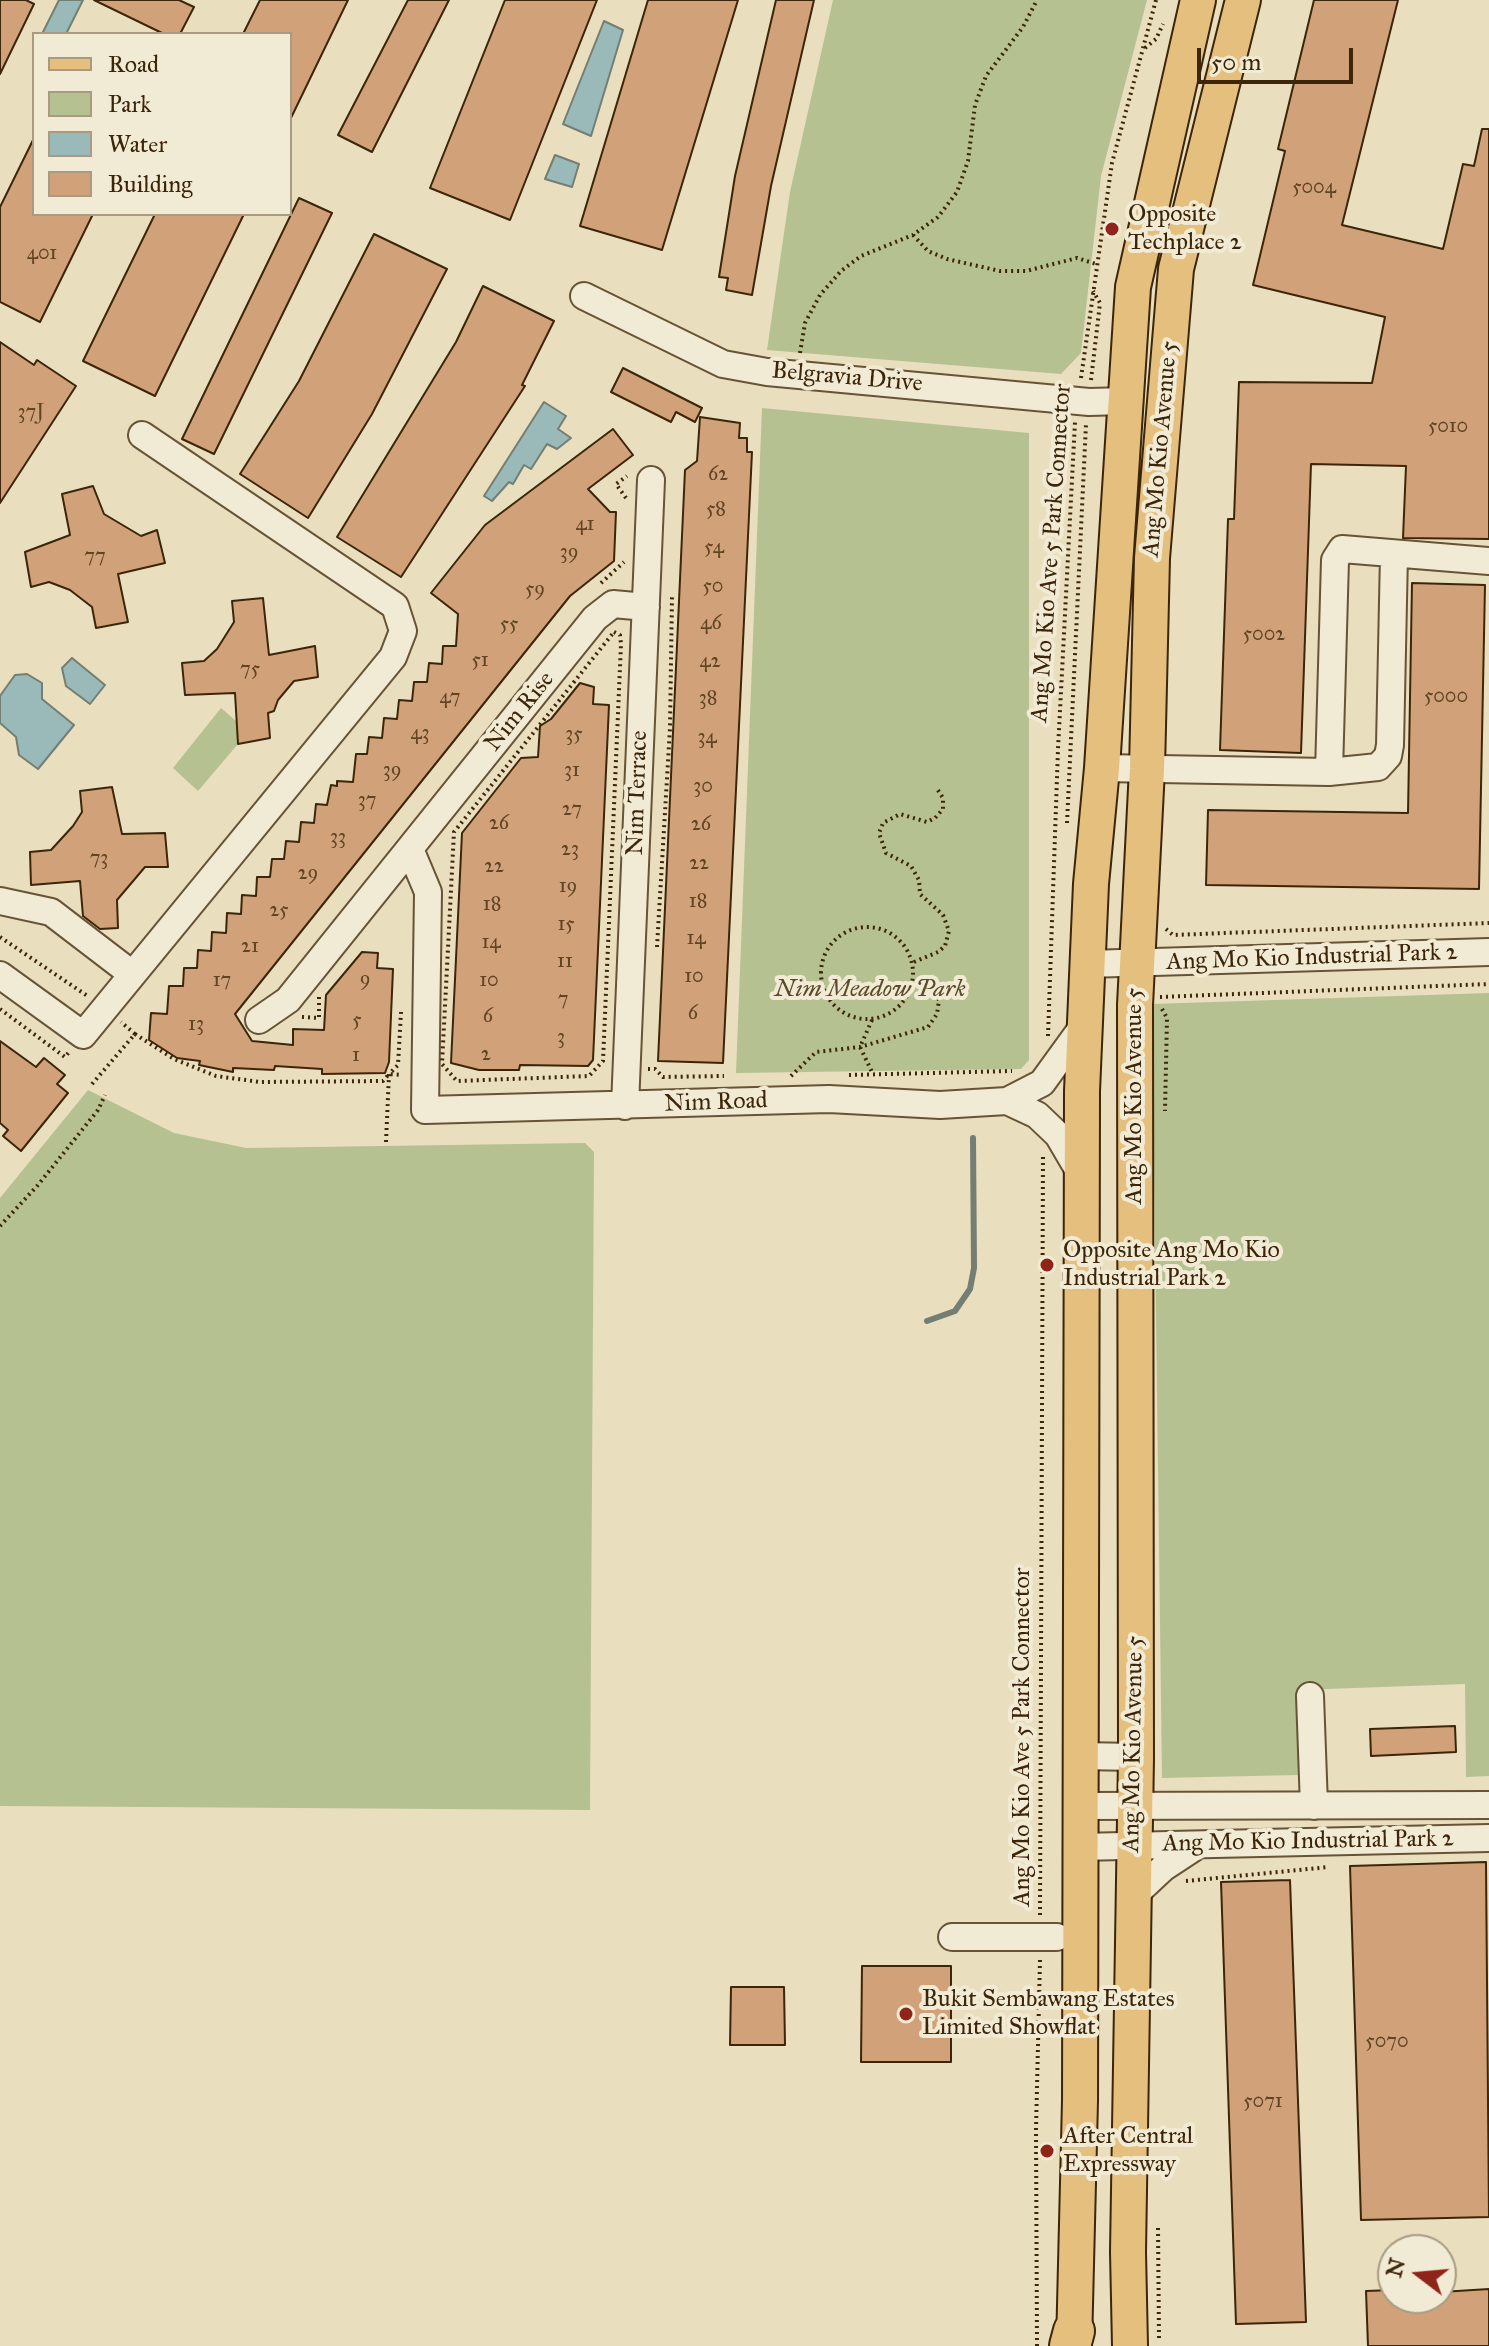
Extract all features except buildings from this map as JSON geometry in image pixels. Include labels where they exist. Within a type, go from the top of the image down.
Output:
[{"type":"main road","name":"Ang Mo Kio Avenue 5","points":[[1130,2346],[1136,1757],[1135,964],[1147,769],[1152,558],[1176,269],[1243,0]]},
{"type":"main road","name":"Ang Mo Kio Avenue 5","points":[[1073,2341],[1080,2101],[1078,1847],[1082,1176],[1070,1030],[1087,964],[1133,287],[1184,4]]},
{"type":"street","name":"Belgravia Drive","points":[[584,296],[723,364],[767,372],[1084,401],[1126,401]]},
{"type":"street","points":[[0,975],[83,1035],[393,657],[403,631],[395,606],[142,435]]},
{"type":"street","name":"Nim Terrace","points":[[625,1106],[636,1064],[646,607],[640,477]]},
{"type":"street","points":[[1329,772],[1335,560],[1342,549],[1489,561]]},
{"type":"street","points":[[1102,768],[1329,772],[1378,767],[1388,756],[1394,554]]},
{"type":"street","name":"Nim Rise","points":[[259,1020],[288,1000],[595,618],[613,604],[646,607]]},
{"type":"street","points":[[410,849],[428,892],[440,1076]]},
{"type":"street","points":[[0,901],[51,912],[132,974]]},
{"type":"street","name":"Ang Mo Kio Industrial Park 2","points":[[1087,964],[1489,952]]},
{"type":"street","points":[[1007,1101],[1042,1083],[1070,1030]]},
{"type":"street","name":"Nim Road","points":[[440,1076],[425,1110],[829,1099],[940,1105],[1007,1101]]},
{"type":"street","points":[[1007,1101],[1037,1115],[1058,1135],[1082,1176]]},
{"type":"street","points":[[1310,1696],[1314,1806]]},
{"type":"street","points":[[1080,1756],[1136,1757]]},
{"type":"street","name":"Ang Mo Kio Industrial Park 2","points":[[1080,1806],[1489,1805]]},
{"type":"street","name":"Ang Mo Kio Industrial Park 2","points":[[1078,1847],[1489,1838]]},
{"type":"street","points":[[1133,1896],[1155,1875],[1198,1845]]},
{"type":"street","points":[[952,1937],[1048,1937]]},
{"type":"path","points":[[799,359],[805,323],[820,295],[841,271],[861,256],[913,235],[938,217],[957,192],[968,161],[975,105],[986,76],[1023,27],[1037,0]]},
{"type":"path","points":[[1155,2],[1184,4]]},
{"type":"path","name":"Ang Mo Kio Ave 5 Park Connector","points":[[1070,1030],[1048,1048],[1072,441],[1084,401],[1092,288],[1112,163],[1155,2]]},
{"type":"path","points":[[1143,49],[1156,39],[1165,18]]},
{"type":"path","points":[[913,235],[928,251],[947,259],[1000,271],[1026,271],[1077,258],[1096,264]]},
{"type":"path","points":[[1067,828],[1084,401],[1100,303],[1092,288]]},
{"type":"path","points":[[1072,441],[1084,442]]},
{"type":"path","points":[[629,502],[616,484],[640,477]]},
{"type":"path","points":[[591,592],[624,563],[625,548]]},
{"type":"path","points":[[657,953],[670,728],[672,584]]},
{"type":"path","points":[[389,1074],[440,1076],[457,1081],[589,1076],[603,1061],[621,660],[620,635],[614,632],[454,832],[440,1076]]},
{"type":"path","points":[[914,962],[945,946],[949,931],[943,915],[920,894],[919,880],[911,866],[886,853],[879,833],[883,823],[900,814],[927,822],[935,818],[943,809],[943,798],[936,787]]},
{"type":"path","points":[[1164,927],[1173,935],[1489,923]]},
{"type":"path","points":[[863,926],[883,929],[901,940],[914,962],[914,979],[907,998],[892,1013],[872,1020],[851,1018],[834,1006],[823,988],[821,968],[828,948],[843,933],[863,926]]},
{"type":"path","points":[[0,937],[105,1008],[135,1034],[174,1059],[216,1076],[260,1082],[383,1081],[398,1065],[401,1006]]},
{"type":"path","points":[[791,1076],[816,1052],[860,1047],[928,1027],[937,1014],[939,1000],[928,983],[914,979]]},
{"type":"path","points":[[1160,997],[1489,984]]},
{"type":"path","points":[[293,1017],[319,1018],[320,994]]},
{"type":"path","points":[[872,1020],[860,1047],[873,1074]]},
{"type":"path","points":[[92,1084],[135,1034]]},
{"type":"path","points":[[636,1064],[655,1069]]},
{"type":"path","points":[[595,1070],[636,1064],[655,1069],[663,1077],[734,1076]]},
{"type":"path","points":[[845,1075],[1023,1071]]},
{"type":"path","points":[[386,1142],[389,1074]]},
{"type":"path","points":[[777,1076],[805,1076]]},
{"type":"path","points":[[0,1226],[55,1163],[105,1095]]},
{"type":"path","name":"Ang Mo Kio Ave 5 Park Connector","points":[[1037,2346],[1036,2129],[1048,1937],[1043,1148]]},
{"type":"path","points":[[1171,1882],[1339,1866]]},
{"type":"green space","points":[[833,0],[1147,0],[1101,176],[1081,353],[1061,374],[767,350],[790,192]]},
{"type":"green space","name":"Nim Meadow Park","points":[[762,408],[1029,433],[1029,1060],[1021,1069],[736,1073]]},
{"type":"green space","points":[[221,708],[236,721],[238,744],[198,791],[173,768]]},
{"type":"green space","points":[[1489,993],[1489,1776],[1466,1777],[1465,1684],[1299,1690],[1298,1775],[1162,1778],[1152,1004]]},
{"type":"green space","points":[[88,1090],[174,1133],[246,1148],[585,1143],[594,1152],[590,1810],[0,1806],[0,1198]]},
{"type":"water","points":[[59,0],[83,0],[67,32],[43,32]]},
{"type":"water","points":[[604,21],[623,30],[591,136],[563,124]]},
{"type":"water","points":[[555,155],[579,164],[572,187],[545,179]]},
{"type":"water","points":[[544,402],[566,416],[558,429],[571,438],[557,449],[547,444],[531,469],[524,465],[513,484],[509,482],[492,501],[484,496]]},
{"type":"water","points":[[72,658],[105,685],[90,704],[66,686],[62,668]]},
{"type":"water","points":[[27,674],[42,683],[42,699],[74,725],[38,769],[19,755],[16,737],[0,723],[0,696],[15,675]]},
{"type":"waterway","points":[[927,1321],[955,1311],[970,1289],[974,1268],[973,1138]]},
{"type":"place","name":"Opposite Techplace 2","points":[[1112,229]]},
{"type":"place","name":"Opposite Ang Mo Kio Industrial Park 2","points":[[1047,1265]]},
{"type":"place","name":"Bukit Sembawang Estates Limited Showflat","points":[[906,2014]]},
{"type":"place","name":"After Central Expressway","points":[[1047,2151]]}]
